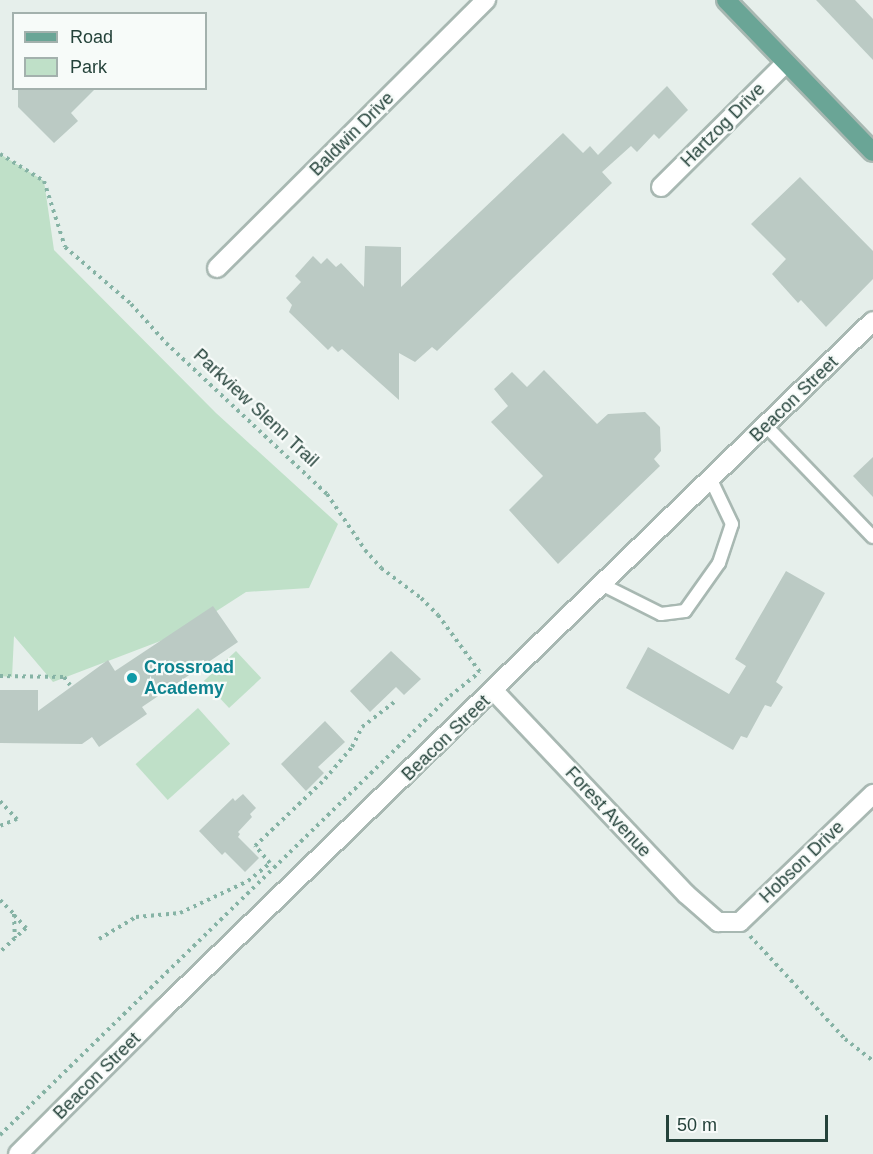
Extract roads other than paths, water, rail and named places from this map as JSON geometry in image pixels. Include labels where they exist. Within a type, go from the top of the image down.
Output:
[{"type":"main road","points":[[726,0],[873,152]]},
{"type":"street","name":"Baldwin Drive","points":[[217,268],[486,0]]},
{"type":"street","name":"Hartzog Drive","points":[[661,187],[786,63]]},
{"type":"street","name":"Beacon Street","points":[[18,1154],[164,1008],[494,691],[873,321]]},
{"type":"street","name":"Forest Avenue","points":[[494,691],[686,894],[718,922],[734,922]]},
{"type":"street","name":"Hobson Drive","points":[[734,922],[873,794]]},
{"type":"lane","points":[[766,426],[873,537]]},
{"type":"lane","points":[[603,585],[661,614],[685,611],[719,563],[732,524],[711,480]]},
{"type":"place","name":"Crossroad Academy","points":[[132,678]]}]
